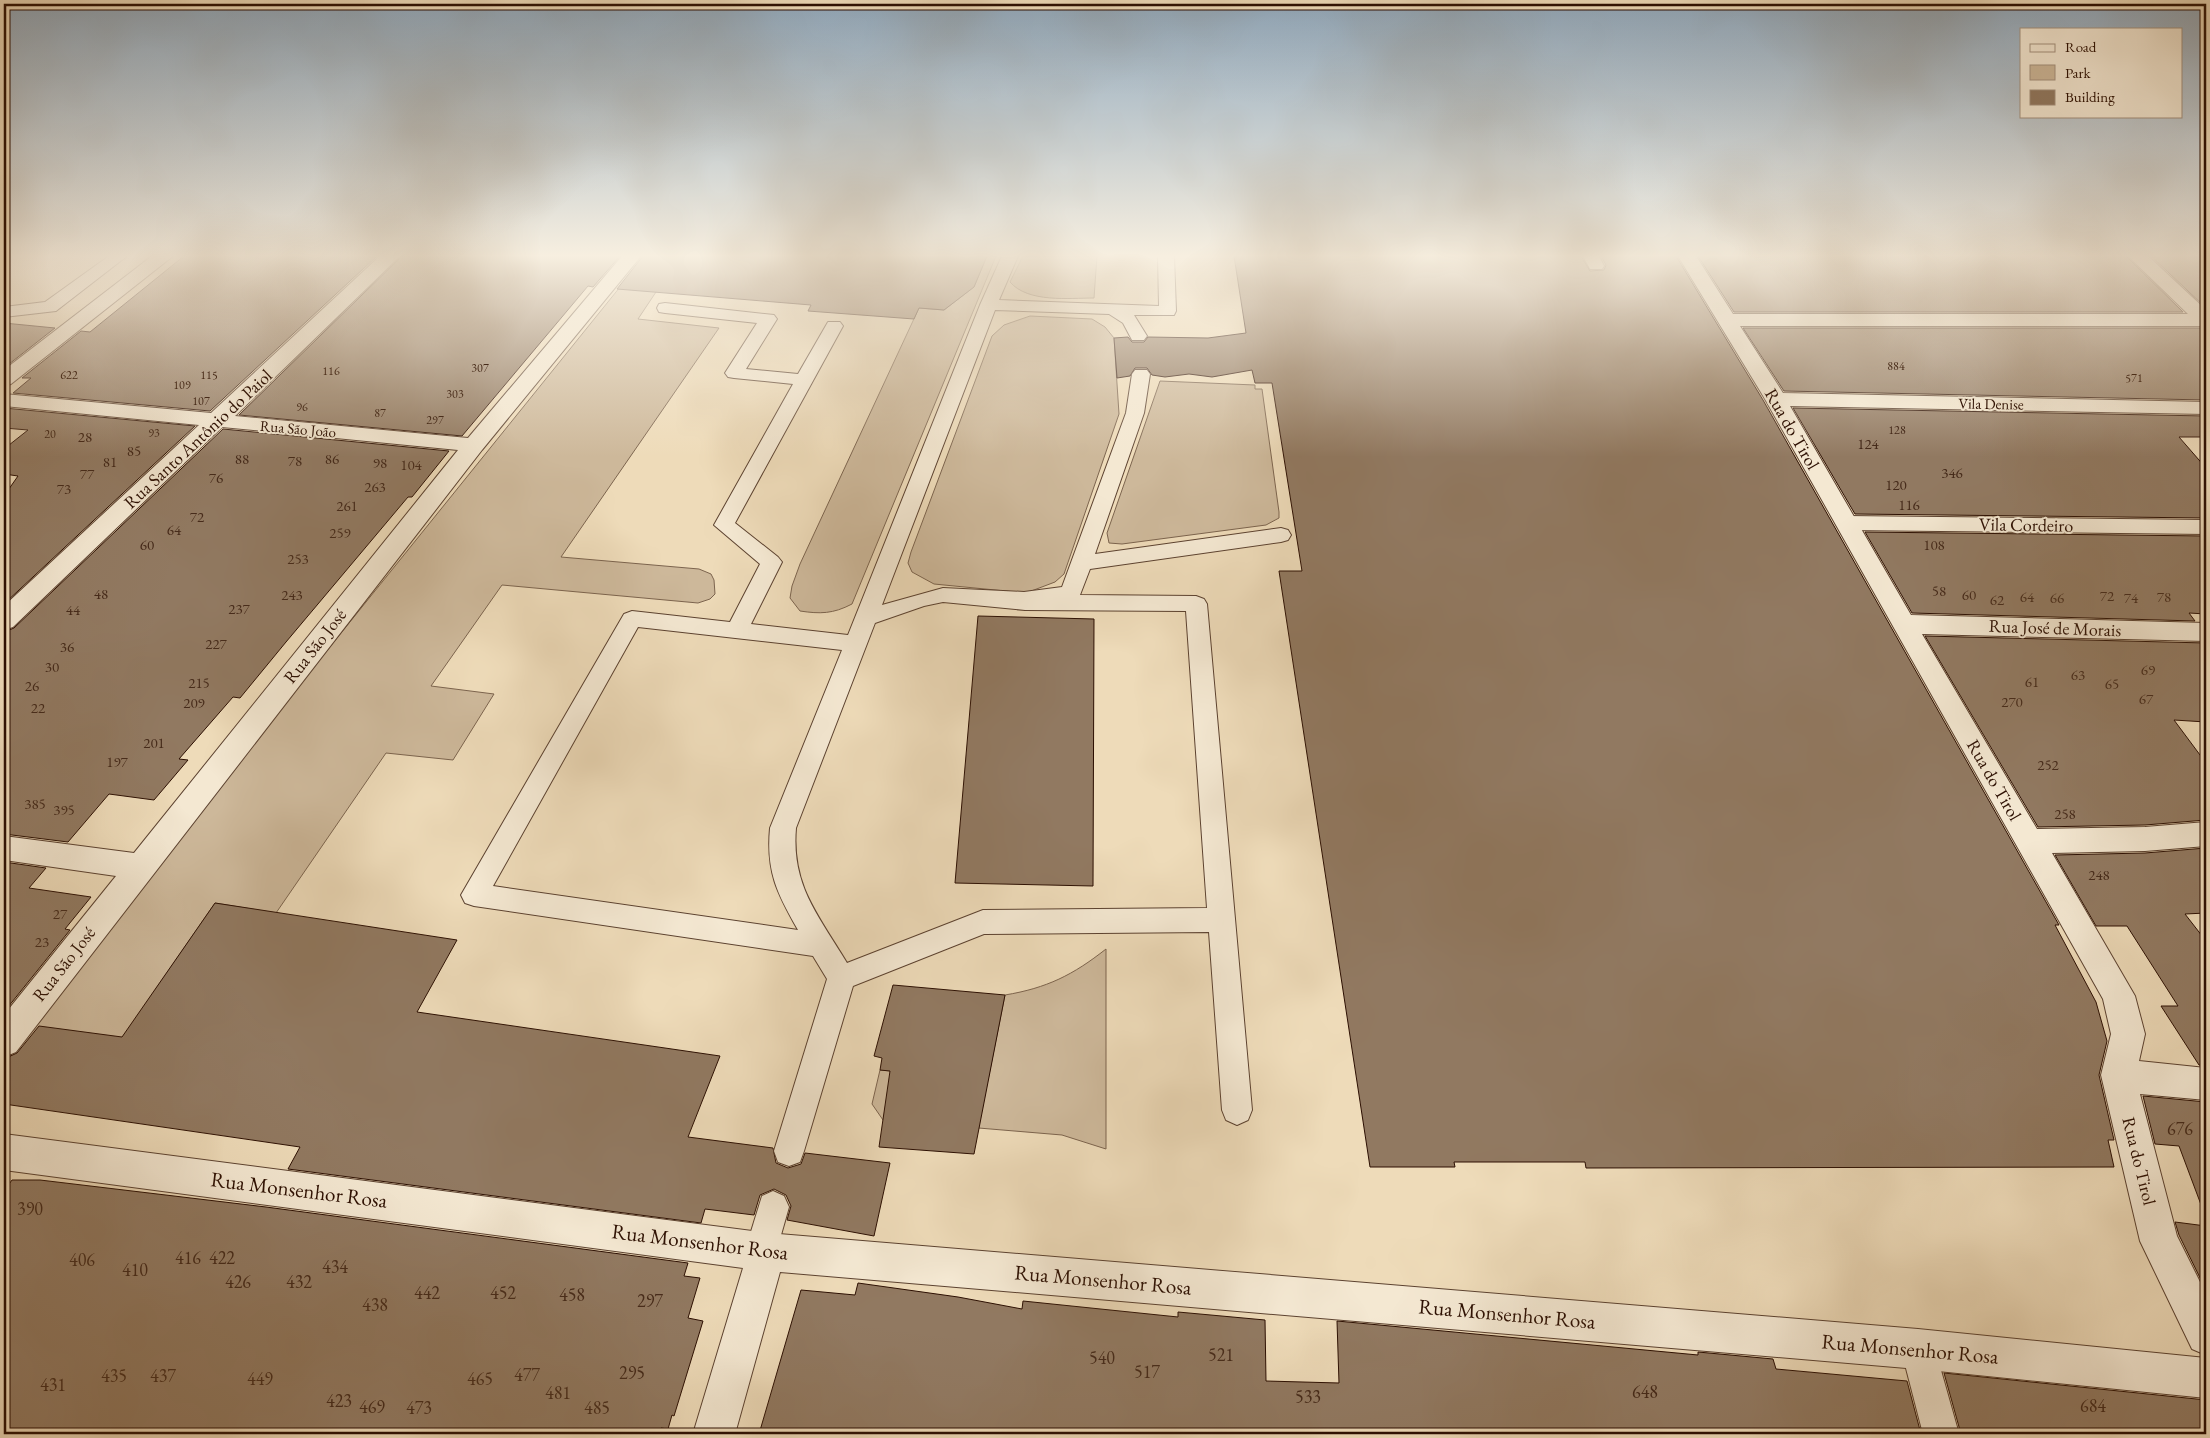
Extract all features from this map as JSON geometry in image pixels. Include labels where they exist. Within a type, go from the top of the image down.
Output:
[{"type":"street","points":[[4,380],[77,323]]},
{"type":"street","name":"Rua Santo Antônio do Paiol","points":[[4,622],[320,323]]},
{"type":"street","name":"Rua São José","points":[[4,1041],[474,445],[576,323]]},
{"type":"street","name":"Rua do Tirol","points":[[1730,323],[1776,399],[1903,624],[2120,996],[2128,1034],[2118,1075],[2158,1241],[2206,1335]]},
{"type":"street","name":"Vila Denise","points":[[1776,399],[2206,408]]},
{"type":"street","name":"Rua São João","points":[[4,400],[216,422],[474,445]]},
{"type":"street","name":"Rua José de Morais","points":[[1903,624],[2206,632]]},
{"type":"street","points":[[2030,841],[2145,840],[2206,834]]},
{"type":"street","points":[[4,848],[141,867]]},
{"type":"street","points":[[2118,1075],[2206,1084]]},
{"type":"street","name":"Rua Monsenhor Rosa","points":[[4,1152],[764,1251],[1918,1349],[2206,1378]]},
{"type":"street","points":[[714,1434],[764,1251]]},
{"type":"lane","points":[[765,323],[734,373],[804,380]]},
{"type":"lane","points":[[789,1151],[841,978],[789,890],[782,851],[783,828],[981,323]]},
{"type":"lane","points":[[1132,323],[1138,336]]},
{"type":"lane","points":[[738,631],[771,562],[724,525],[834,326]]},
{"type":"lane","points":[[1025,602],[1057,598],[1071,592],[1135,413],[1141,374]]},
{"type":"lane","name":"Vila Cordeiro","points":[[1846,523],[2206,527]]},
{"type":"lane","points":[[1081,563],[1281,535]]},
{"type":"lane","points":[[866,618],[940,595],[1025,602],[1196,604],[1237,1110]]},
{"type":"lane","points":[[822,945],[474,895],[632,618],[856,644]]},
{"type":"lane","points":[[841,978],[983,922],[1222,920]]},
{"type":"lane","points":[[764,1251],[773,1207]]},
{"type":"lane","points":[[1918,1349],[1941,1434]]},
{"type":"green space","points":[[591,323],[675,323],[719,328],[561,557],[699,569],[711,574],[714,580],[715,594],[710,599],[698,603],[502,585],[431,686],[494,694],[453,760],[386,753],[276,913],[215,903],[123,1037],[7,1104],[4,1103],[4,1051]]},
{"type":"green space","points":[[912,323],[968,323],[852,604],[839,610],[826,612],[800,611],[790,598],[800,564]]},
{"type":"green space","points":[[1009,323],[1099,323],[1105,327],[1114,338],[1119,414],[1064,574],[1055,582],[1026,593],[934,584],[912,572],[908,563],[992,336],[1004,325]]},
{"type":"green space","points":[[1160,381],[1255,385],[1255,389],[1262,389],[1279,518],[1266,525],[1122,544],[1109,543],[1107,533]]},
{"type":"green space","points":[[1106,949],[1106,1149],[1062,1135],[883,1120],[872,1104],[880,1070],[988,1080],[1005,995],[1034,989],[1059,979]]},
{"type":"building","points":[[4,323],[55,328],[4,368]]},
{"type":"building","points":[[101,323],[305,323],[210,411],[13,393],[31,378],[22,378],[81,331],[90,332]]},
{"type":"building","points":[[333,323],[557,323],[462,436],[239,415]]},
{"type":"building","points":[[1244,323],[1717,323],[1763,400],[2059,925],[2055,925],[2096,1002],[2107,1041],[2099,1075],[2114,1140],[2108,1140],[2114,1167],[1586,1168],[1585,1162],[1454,1162],[1455,1167],[1370,1167],[1279,571],[1302,571],[1272,383],[1255,383],[1252,370],[1212,377],[1189,374],[1165,377],[1152,375],[1147,368],[1135,368],[1130,376],[1117,378],[1114,338],[1128,337],[1132,342],[1144,342],[1148,337],[1208,338],[1246,333]]},
{"type":"building","points":[[1743,328],[2206,328],[2206,400],[1784,391]]},
{"type":"building","points":[[4,408],[195,426],[4,604],[4,496],[18,476],[4,474],[4,449],[28,430],[4,428]]},
{"type":"building","points":[[1793,408],[2206,416],[2206,437],[2179,437],[2206,468],[2206,518],[1855,514]]},
{"type":"building","points":[[223,429],[449,451],[412,497],[408,497],[240,698],[233,697],[179,759],[188,760],[154,800],[109,794],[68,842],[4,834],[4,632],[14,628]]},
{"type":"building","points":[[1865,532],[2206,536],[2206,614],[2189,613],[2195,621],[1912,613]]},
{"type":"building","points":[[978,616],[1094,619],[1093,886],[955,883]]},
{"type":"building","points":[[1925,636],[2206,643],[2206,722],[2174,720],[2206,763],[2206,820],[2145,825],[2038,827]]},
{"type":"building","points":[[2206,848],[2206,913],[2185,914],[2206,941],[2206,1066],[2199,1065],[2161,1006],[2178,1006],[2127,926],[2096,926],[2055,855],[2145,853]]},
{"type":"building","points":[[4,862],[46,868],[29,888],[91,897],[65,929],[70,930],[4,1012]]},
{"type":"building","points":[[215,903],[457,940],[417,1012],[720,1056],[688,1137],[773,1148],[776,1163],[788,1168],[801,1164],[805,1153],[890,1163],[874,1236],[787,1220],[791,1206],[786,1195],[774,1189],[760,1195],[754,1215],[705,1209],[701,1223],[288,1169],[300,1147],[4,1104],[4,1059],[17,1053],[39,1026],[122,1037]]},
{"type":"building","points":[[893,985],[1005,995],[974,1154],[879,1147],[890,1071],[880,1070],[882,1058],[874,1056]]},
{"type":"building","points":[[2143,1096],[2206,1102],[2206,1210],[2203,1210],[2179,1146],[2155,1144]]},
{"type":"building","points":[[12,1180],[40,1180],[266,1207],[688,1263],[684,1276],[700,1278],[688,1318],[703,1321],[674,1416],[672,1415],[668,1429],[661,1428],[659,1434],[4,1434],[4,1191]]},
{"type":"building","points":[[2175,1222],[2206,1226],[2206,1290],[2179,1235]]},
{"type":"building","points":[[858,1283],[958,1297],[1022,1309],[1023,1301],[1178,1317],[1178,1312],[1265,1320],[1266,1381],[1339,1383],[1337,1321],[1698,1355],[1698,1352],[1773,1359],[1776,1369],[1907,1381],[1921,1434],[759,1434],[801,1290],[855,1295]]},
{"type":"building","points":[[1944,1373],[2206,1400],[2206,1434],[1961,1434]]}]
